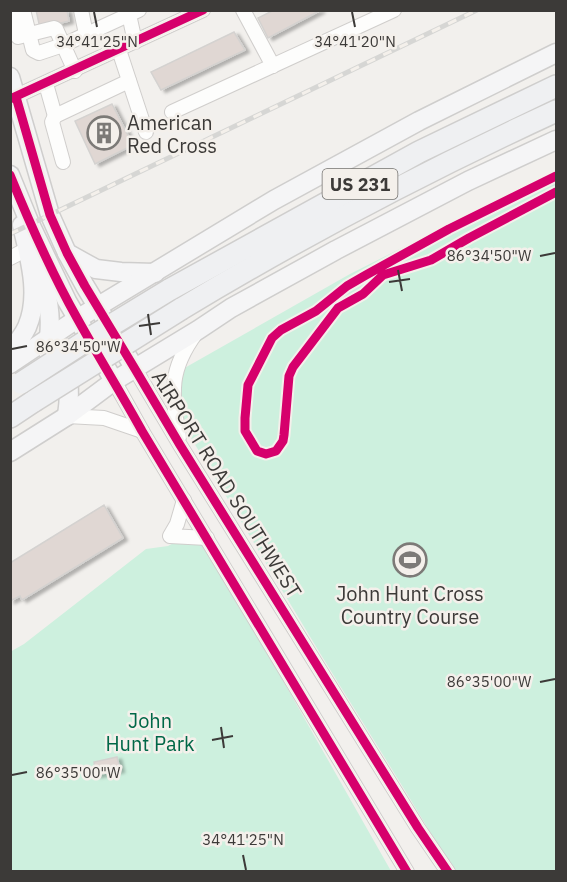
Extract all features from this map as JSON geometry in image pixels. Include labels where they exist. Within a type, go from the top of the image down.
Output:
[{"type":"highway","name":"US 231","points":[[16,387],[169,290],[419,152],[556,86]]},
{"type":"highway","name":"US 231","points":[[10,417],[234,277],[338,219],[484,144],[556,111]]},
{"type":"main road","points":[[10,363],[20,351],[49,337],[274,200],[379,142],[556,53]]},
{"type":"main road","name":"AIRPORT ROAD SOUTHWEST","points":[[10,77],[13,98],[50,215],[96,308],[135,369]]},
{"type":"main road","points":[[10,452],[68,416],[114,381],[231,308],[468,181],[556,140]]},
{"type":"main road","points":[[10,175],[30,224],[77,319],[114,381]]},
{"type":"main road","points":[[10,175],[33,285],[31,313],[21,338],[20,351]]},
{"type":"main road","points":[[30,224],[48,300],[51,321],[49,337]]},
{"type":"main road","points":[[67,253],[96,269],[154,273]]},
{"type":"main road","points":[[154,273],[147,285],[144,299],[151,319],[160,328],[170,332],[183,333],[198,330]]},
{"type":"main road","points":[[20,351],[44,351],[55,355],[66,368],[69,395],[68,416]]},
{"type":"street","points":[[12,10],[18,37],[56,29],[75,70]]},
{"type":"street","points":[[23,10],[33,50],[39,53],[63,45],[132,12],[135,42]]},
{"type":"street","points":[[81,10],[86,34]]},
{"type":"street","points":[[243,10],[273,66]]},
{"type":"street","points":[[172,112],[394,10]]},
{"type":"street","points":[[13,98],[119,50],[194,12]]},
{"type":"street","points":[[119,50],[146,132]]},
{"type":"street","points":[[63,162],[52,122],[55,116],[129,81]]},
{"type":"street","points":[[46,84],[55,116]]},
{"type":"street","points":[[10,258],[27,249]]},
{"type":"street","points":[[180,445],[173,393],[176,371],[185,348],[198,330]]},
{"type":"street","name":"AIRPORT ROAD SOUTHWEST","points":[[135,369],[412,819],[448,872]]},
{"type":"street","points":[[114,381],[407,872]]},
{"type":"street","points":[[68,416],[104,418],[142,431]]},
{"type":"street","points":[[184,500],[177,524],[170,536],[207,538]]},
{"type":"green space","name":"John Hunt Cross Country Course","points":[[556,170],[556,871],[453,871],[184,427],[179,416],[181,370],[350,274]]},
{"type":"green space","name":"John Hunt Park","points":[[179,540],[202,543],[223,575],[391,871],[11,871],[10,652],[24,644],[146,549],[168,546]]},
{"type":"building","points":[[36,10],[67,10],[69,21],[40,28]]},
{"type":"building","points":[[274,10],[321,10],[268,38],[258,18]]},
{"type":"building","points":[[234,32],[245,50],[161,90],[151,72]]},
{"type":"building","name":"American Red Cross","points":[[112,104],[133,145],[95,164],[75,121]]},
{"type":"building","points":[[104,505],[123,538],[22,600],[20,596],[10,601],[10,563]]},
{"type":"building","points":[[117,757],[120,770],[96,775],[94,762]]},
{"type":"railway","points":[[10,234],[477,10]]},
{"type":"cycle path","points":[[10,99],[203,10]]},
{"type":"cycle path","points":[[16,97],[50,215],[85,286],[180,445],[418,828],[448,872]]},
{"type":"cycle path","points":[[10,175],[67,301],[142,431],[407,872]]},
{"type":"cycle path","points":[[556,176],[449,229],[366,275],[347,286],[316,311],[281,330],[272,338],[248,385],[245,431],[257,451],[266,454],[276,451],[283,441],[289,376],[293,367],[338,308],[363,294],[383,275],[431,260],[556,192]]},
{"type":"place","name":"American Red Cross","points":[[104,133]]},
{"type":"place","name":"John Hunt Cross Country Course","points":[[410,560]]}]
